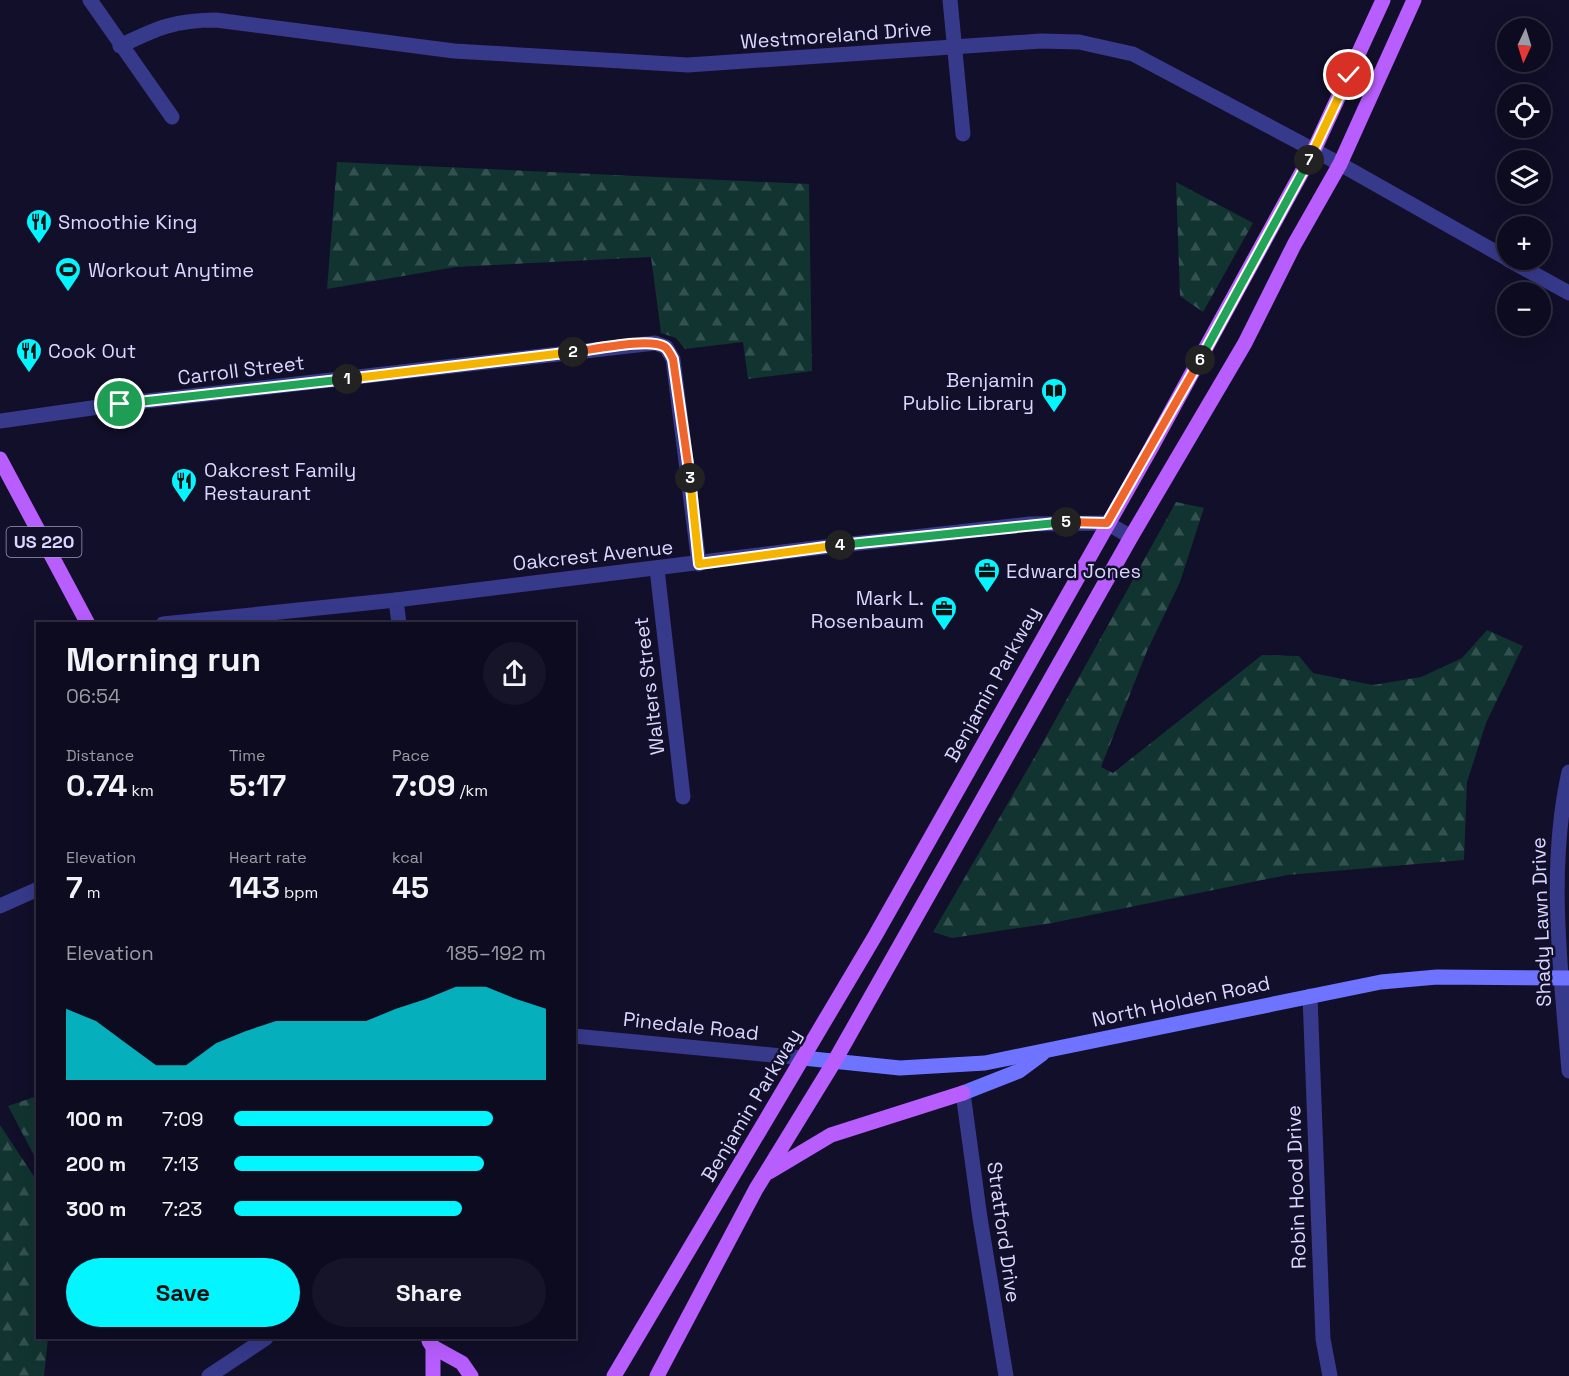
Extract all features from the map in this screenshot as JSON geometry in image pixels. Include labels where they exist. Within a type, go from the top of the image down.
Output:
[{"type":"main road","name":"Benjamin Parkway","points":[[614,1376],[875,936],[1156,439],[1314,150],[1383,0]]},
{"type":"main road","points":[[657,1376],[766,1174],[834,1062],[1131,537],[1245,343],[1274,282],[1340,164],[1414,0]]},
{"type":"main road","name":"US 220","points":[[0,459],[87,622]]},
{"type":"main road","name":"North Holden Road","points":[[803,1058],[900,1068],[985,1063],[1310,996],[1405,980],[1565,978]]},
{"type":"main road","points":[[766,1174],[831,1135],[963,1093],[1019,1071],[1044,1052]]},
{"type":"main road","points":[[430,1342],[434,1376]]},
{"type":"main road","points":[[430,1342],[462,1363],[471,1376]]},
{"type":"street","points":[[90,0],[171,117]]},
{"type":"street","points":[[950,0],[963,134]]},
{"type":"street","name":"Westmoreland Drive","points":[[120,46],[163,25],[205,20],[454,51],[688,65],[953,49],[1041,41],[1079,42],[1133,54],[1340,164],[1497,253]]},
{"type":"street","name":"Westmoreland Drive","points":[[1528,270],[1569,293]]},
{"type":"street","name":"Carroll Street","points":[[0,421],[120,404],[656,344],[666,348],[673,359],[699,564]]},
{"type":"street","points":[[1107,523],[1131,537]]},
{"type":"street","name":"Oakcrest Avenue","points":[[182,622],[396,600],[699,564],[800,549],[1030,524],[1107,523]]},
{"type":"street","name":"Walters Street","points":[[657,569],[683,797]]},
{"type":"street","points":[[396,600],[399,622]]},
{"type":"street","name":"Shady Lawn Drive","points":[[1569,772],[1561,806],[1558,849],[1569,1071]]},
{"type":"street","points":[[0,906],[36,890]]},
{"type":"street","name":"Robin Hood Drive","points":[[1310,996],[1323,1339],[1330,1376]]},
{"type":"street","name":"Pinedale Road","points":[[576,1036],[803,1058]]},
{"type":"street","name":"Stratford Drive","points":[[963,1093],[1006,1376]]},
{"type":"street","points":[[209,1376],[264,1339]]},
{"type":"green space","points":[[337,162],[809,184],[812,371],[748,379],[743,342],[685,349],[676,338],[661,333],[651,257],[456,267],[327,289]]},
{"type":"green space","points":[[1176,182],[1253,223],[1203,312],[1180,296]]},
{"type":"green space","points":[[1176,502],[1204,508],[1180,582],[1147,651],[1101,767],[1113,773],[1262,655],[1299,656],[1313,673],[1373,685],[1421,677],[1462,658],[1487,630],[1523,646],[1486,723],[1467,782],[1464,860],[1287,875],[1052,923],[952,938],[933,932],[1037,753]]},
{"type":"green space","points":[[36,1097],[36,1159],[8,1106]]},
{"type":"green space","points":[[0,1125],[36,1179],[36,1339],[48,1339],[44,1376],[0,1376]]},
{"type":"place","name":"Smoothie King","points":[[39,245]]},
{"type":"place","name":"Workout Anytime","points":[[68,293]]},
{"type":"place","name":"Cook Out","points":[[29,374]]},
{"type":"place","name":"Benjamin Public Library","points":[[1054,414]]},
{"type":"place","name":"Oakcrest Family Restaurant","points":[[184,504]]},
{"type":"place","name":"Edward Jones","points":[[987,594]]},
{"type":"place","name":"Mark L. Rosenbaum","points":[[944,632]]},
{"type":"route","points":[[120,404],[656,344],[666,348],[673,359],[699,564],[793,550],[1030,524],[1107,523],[1235,297],[1314,150],[1349,75]]}]
